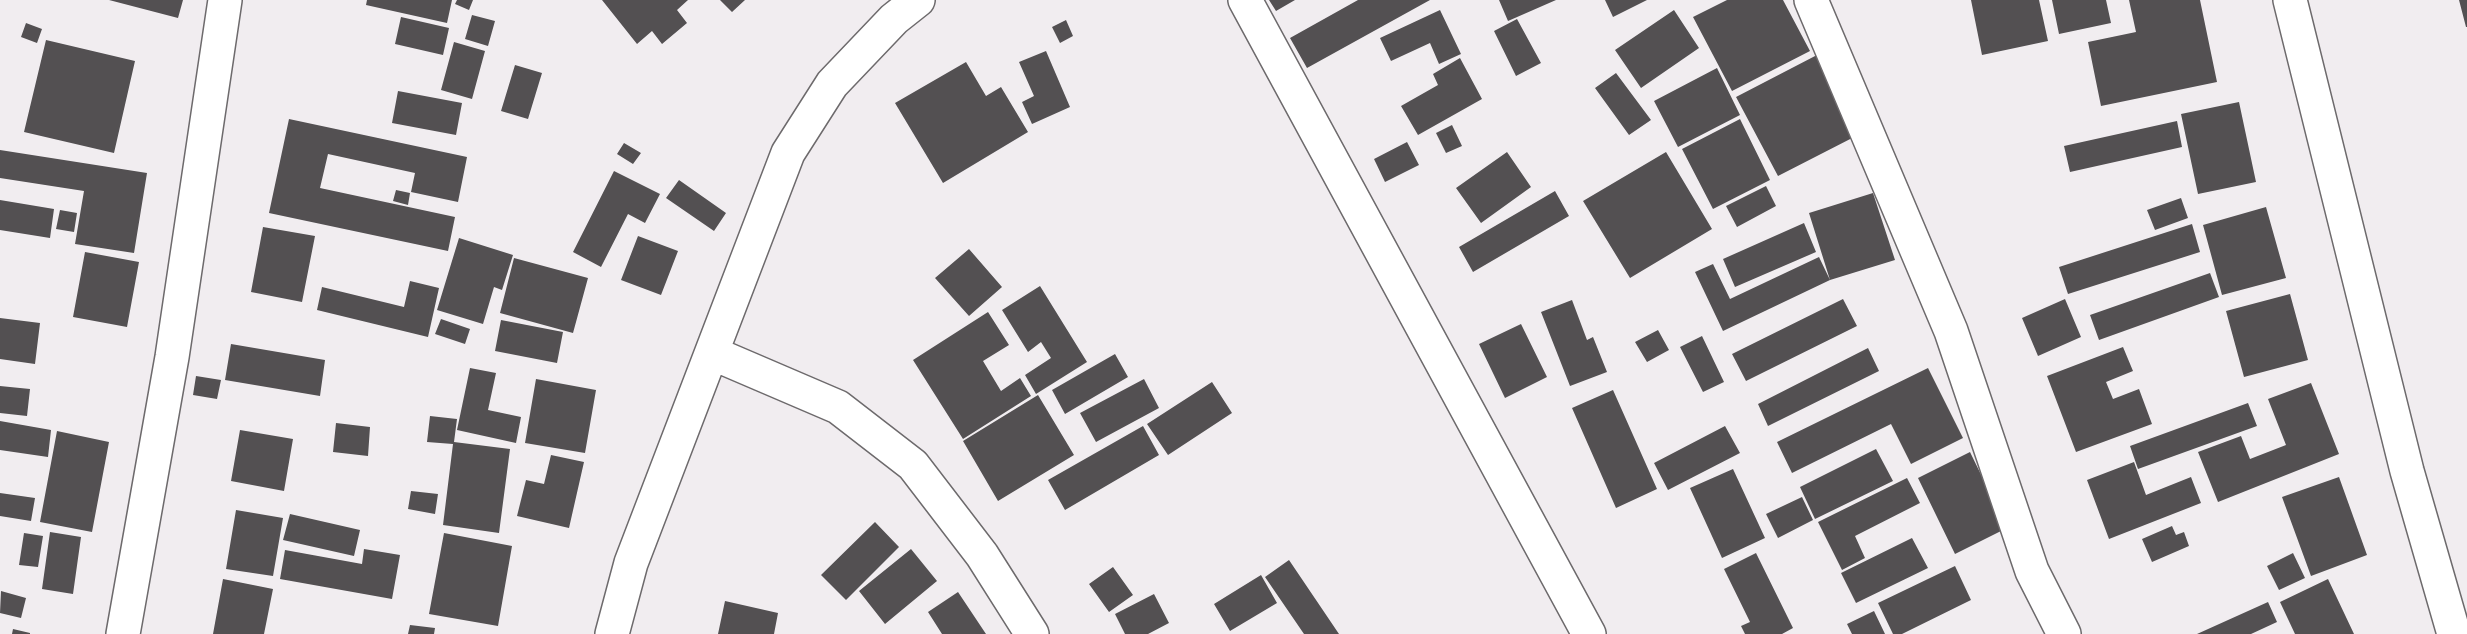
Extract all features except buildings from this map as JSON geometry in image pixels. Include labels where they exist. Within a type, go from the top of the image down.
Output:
[{"type":"street","points":[[123,634],[172,357],[225,0]]},
{"type":"street","points":[[612,634],[631,563],[788,153],[832,84],[894,19],[918,0]]},
{"type":"street","points":[[1245,0],[1589,634]]},
{"type":"street","points":[[1811,0],[1951,331],[2032,570],[2064,634]]},
{"type":"street","points":[[2290,0],[2407,471],[2454,634]]},
{"type":"street","points":[[712,353],[838,407],[913,465],[982,555],[1032,634]]}]
